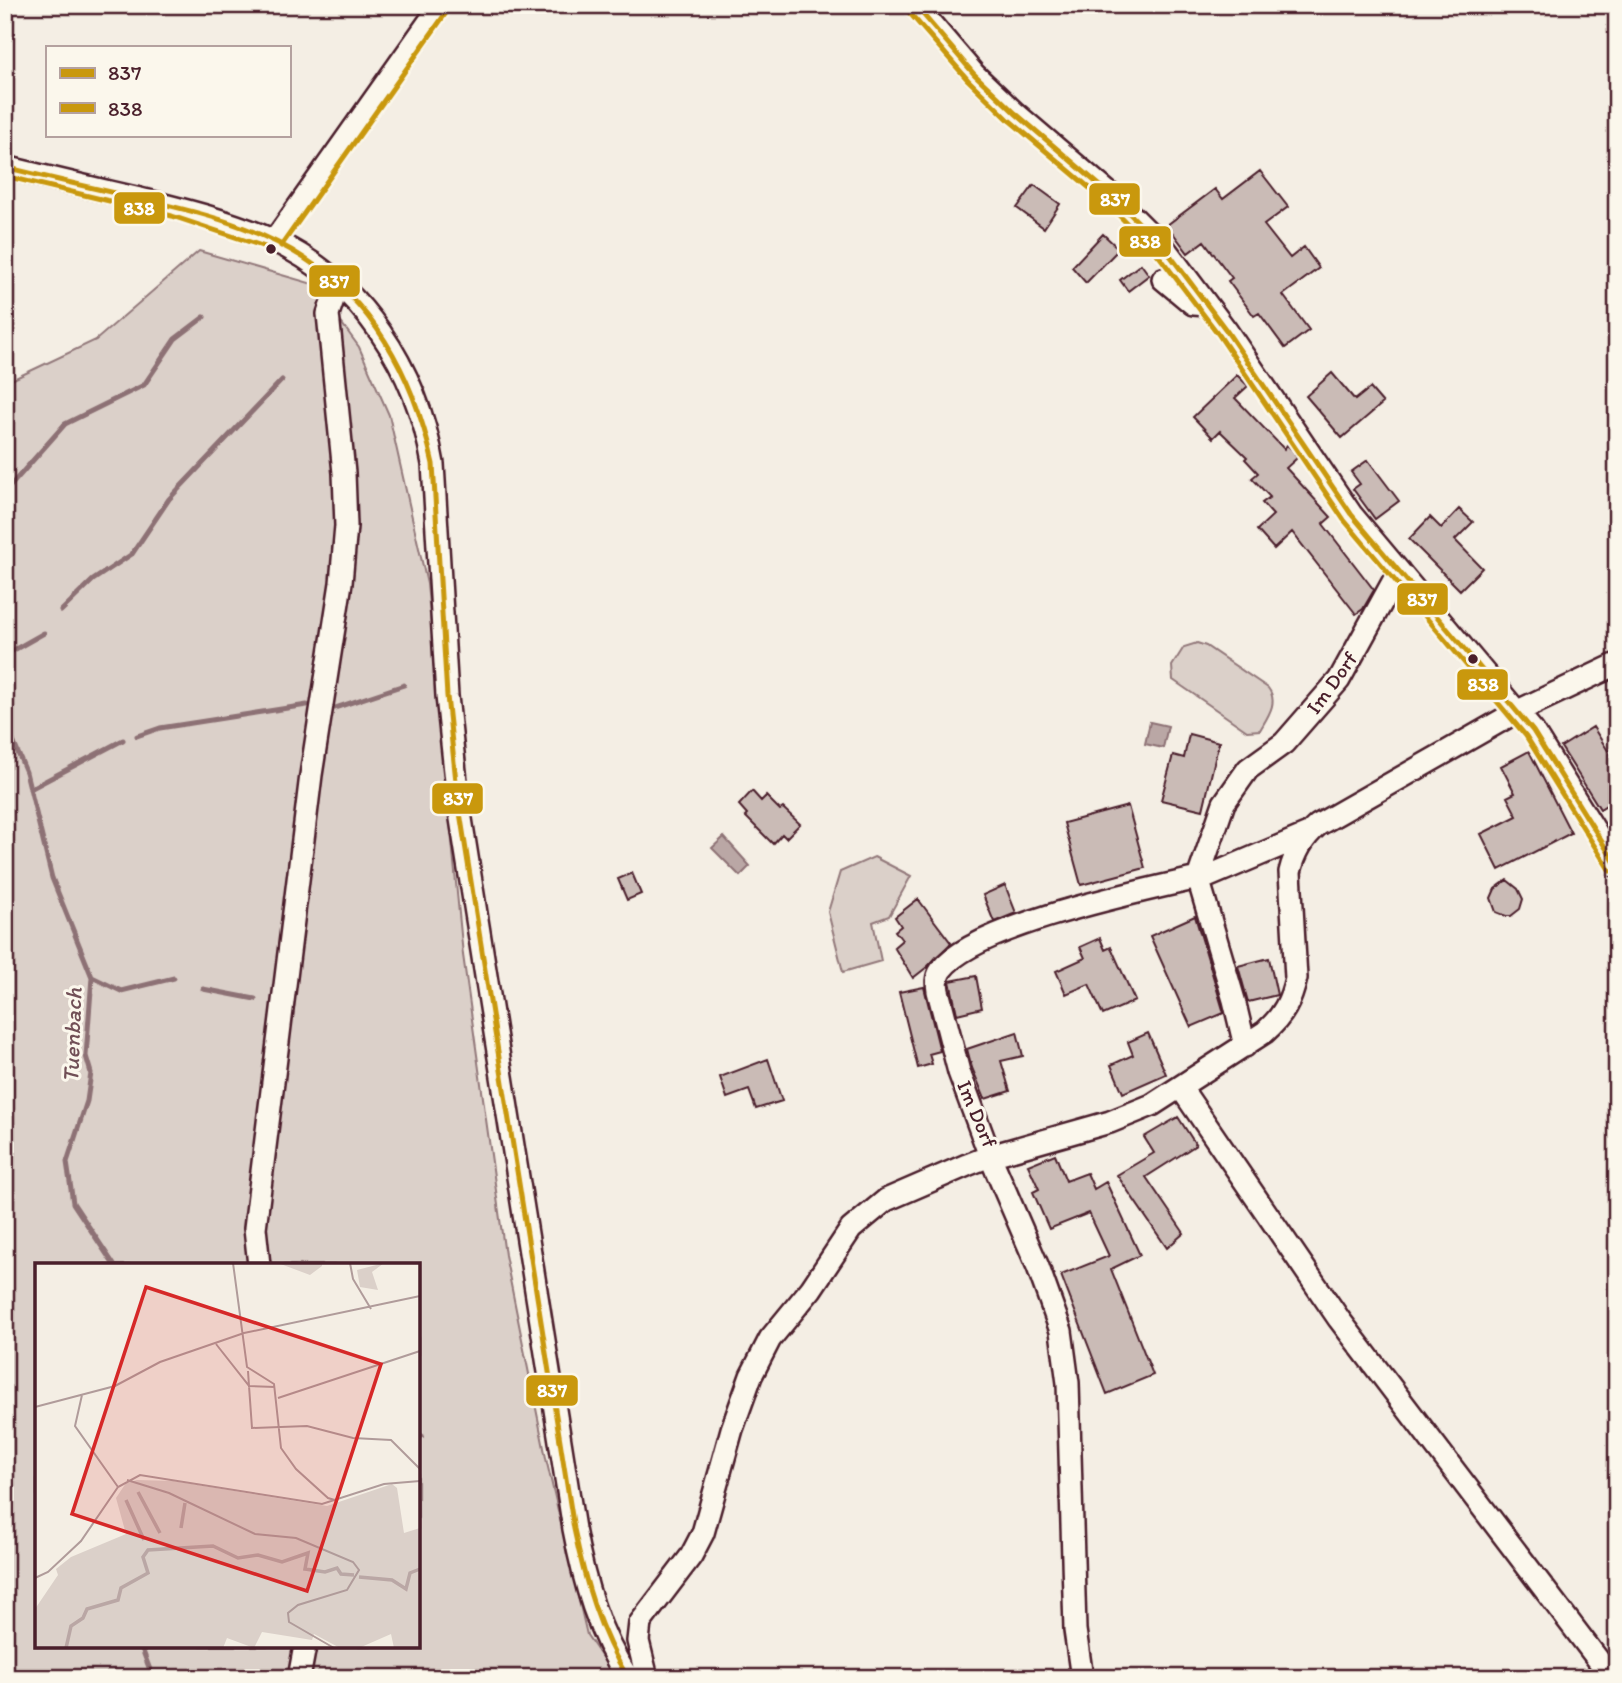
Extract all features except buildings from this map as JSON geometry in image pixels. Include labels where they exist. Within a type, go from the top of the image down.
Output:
[{"type":"street","points":[[274,241],[441,5]]},
{"type":"street","points":[[915,5],[974,74],[1151,233],[1209,305],[1338,496],[1533,731],[1617,866]]},
{"type":"street","points":[[5,167],[181,209],[243,228],[274,241],[316,267],[338,285],[372,321],[396,354],[419,406],[429,437],[433,464],[447,696],[458,800],[544,1346],[580,1560],[595,1613],[628,1678]]},
{"type":"street","points":[[1163,279],[1193,304],[1209,305]]},
{"type":"street","points":[[259,1263],[255,1228],[311,775],[341,583],[346,526],[344,473],[328,314],[338,285]]},
{"type":"street","name":"Im Dorf","points":[[1306,835],[1290,872],[1296,978],[1293,993],[1278,1021],[1245,1046],[1152,1105],[1110,1122],[990,1156],[959,1072],[938,991],[939,972],[970,947],[999,934],[1102,901],[1198,878],[1224,803],[1248,769],[1284,743],[1339,680],[1399,571]]},
{"type":"street","points":[[1245,1046],[1198,878],[1209,876],[1306,835],[1318,825],[1518,711],[1617,664]]},
{"type":"street","points":[[1181,1088],[1339,1319],[1612,1678]]},
{"type":"street","points":[[647,1678],[638,1642],[640,1623],[691,1556],[703,1532],[741,1400],[770,1339],[811,1289],[850,1228],[867,1213],[886,1200],[990,1156],[1046,1288],[1063,1342],[1070,1442],[1073,1606],[1082,1678]]},
{"type":"street","points":[[299,1678],[305,1648]]},
{"type":"shaded area","points":[[199,251],[313,284],[359,347],[389,415],[427,584],[463,955],[505,1255],[547,1463],[587,1635],[616,1678],[5,1678],[5,383],[96,340]]},
{"type":"shaded area","points":[[1197,643],[1206,646],[1268,688],[1273,698],[1272,704],[1260,730],[1247,731],[1173,680],[1172,666],[1184,647]]},
{"type":"shaded area","points":[[1150,722],[1168,726],[1163,748],[1145,744]]},
{"type":"shaded area","points":[[724,837],[750,866],[740,876],[712,848]]},
{"type":"shaded area","points":[[874,857],[911,876],[889,916],[873,922],[881,961],[843,972],[828,912],[840,872]]},
{"type":"waterway","points":[[5,492],[65,424],[144,385],[175,339],[204,317]]},
{"type":"waterway","points":[[61,611],[93,580],[132,554],[169,499],[282,380]]},
{"type":"waterway","points":[[5,655],[44,633]]},
{"type":"waterway","points":[[335,708],[404,685]]},
{"type":"waterway","points":[[137,736],[160,728],[307,705]]},
{"type":"waterway","name":"Tuenbach","points":[[5,722],[26,772],[52,878],[92,977],[86,1056],[91,1073],[87,1101],[67,1162],[73,1203],[113,1263]]},
{"type":"waterway","points":[[30,789],[123,740]]},
{"type":"waterway","points":[[92,977],[121,991],[174,978]]},
{"type":"waterway","points":[[203,989],[255,999]]},
{"type":"waterway","name":"Tuenbach","points":[[142,1648],[153,1678]]},
{"type":"transit line","name":"837","points":[[915,5],[974,74],[1111,195],[1166,250],[1226,330],[1351,514],[1533,731],[1617,866]]},
{"type":"transit line","name":"838","points":[[281,246],[448,10]]},
{"type":"transit line","name":"838","points":[[908,11],[968,80],[1009,120],[1105,201],[1159,256],[1219,335],[1344,520],[1526,736],[1610,871]]},
{"type":"transit line","name":"837","points":[[5,167],[194,212],[240,226],[284,246],[330,277],[352,298],[389,348],[416,404],[433,464],[447,696],[458,800],[574,1529],[594,1606],[628,1678]]},
{"type":"transit line","name":"838","points":[[5,176],[172,216],[271,249]]}]
